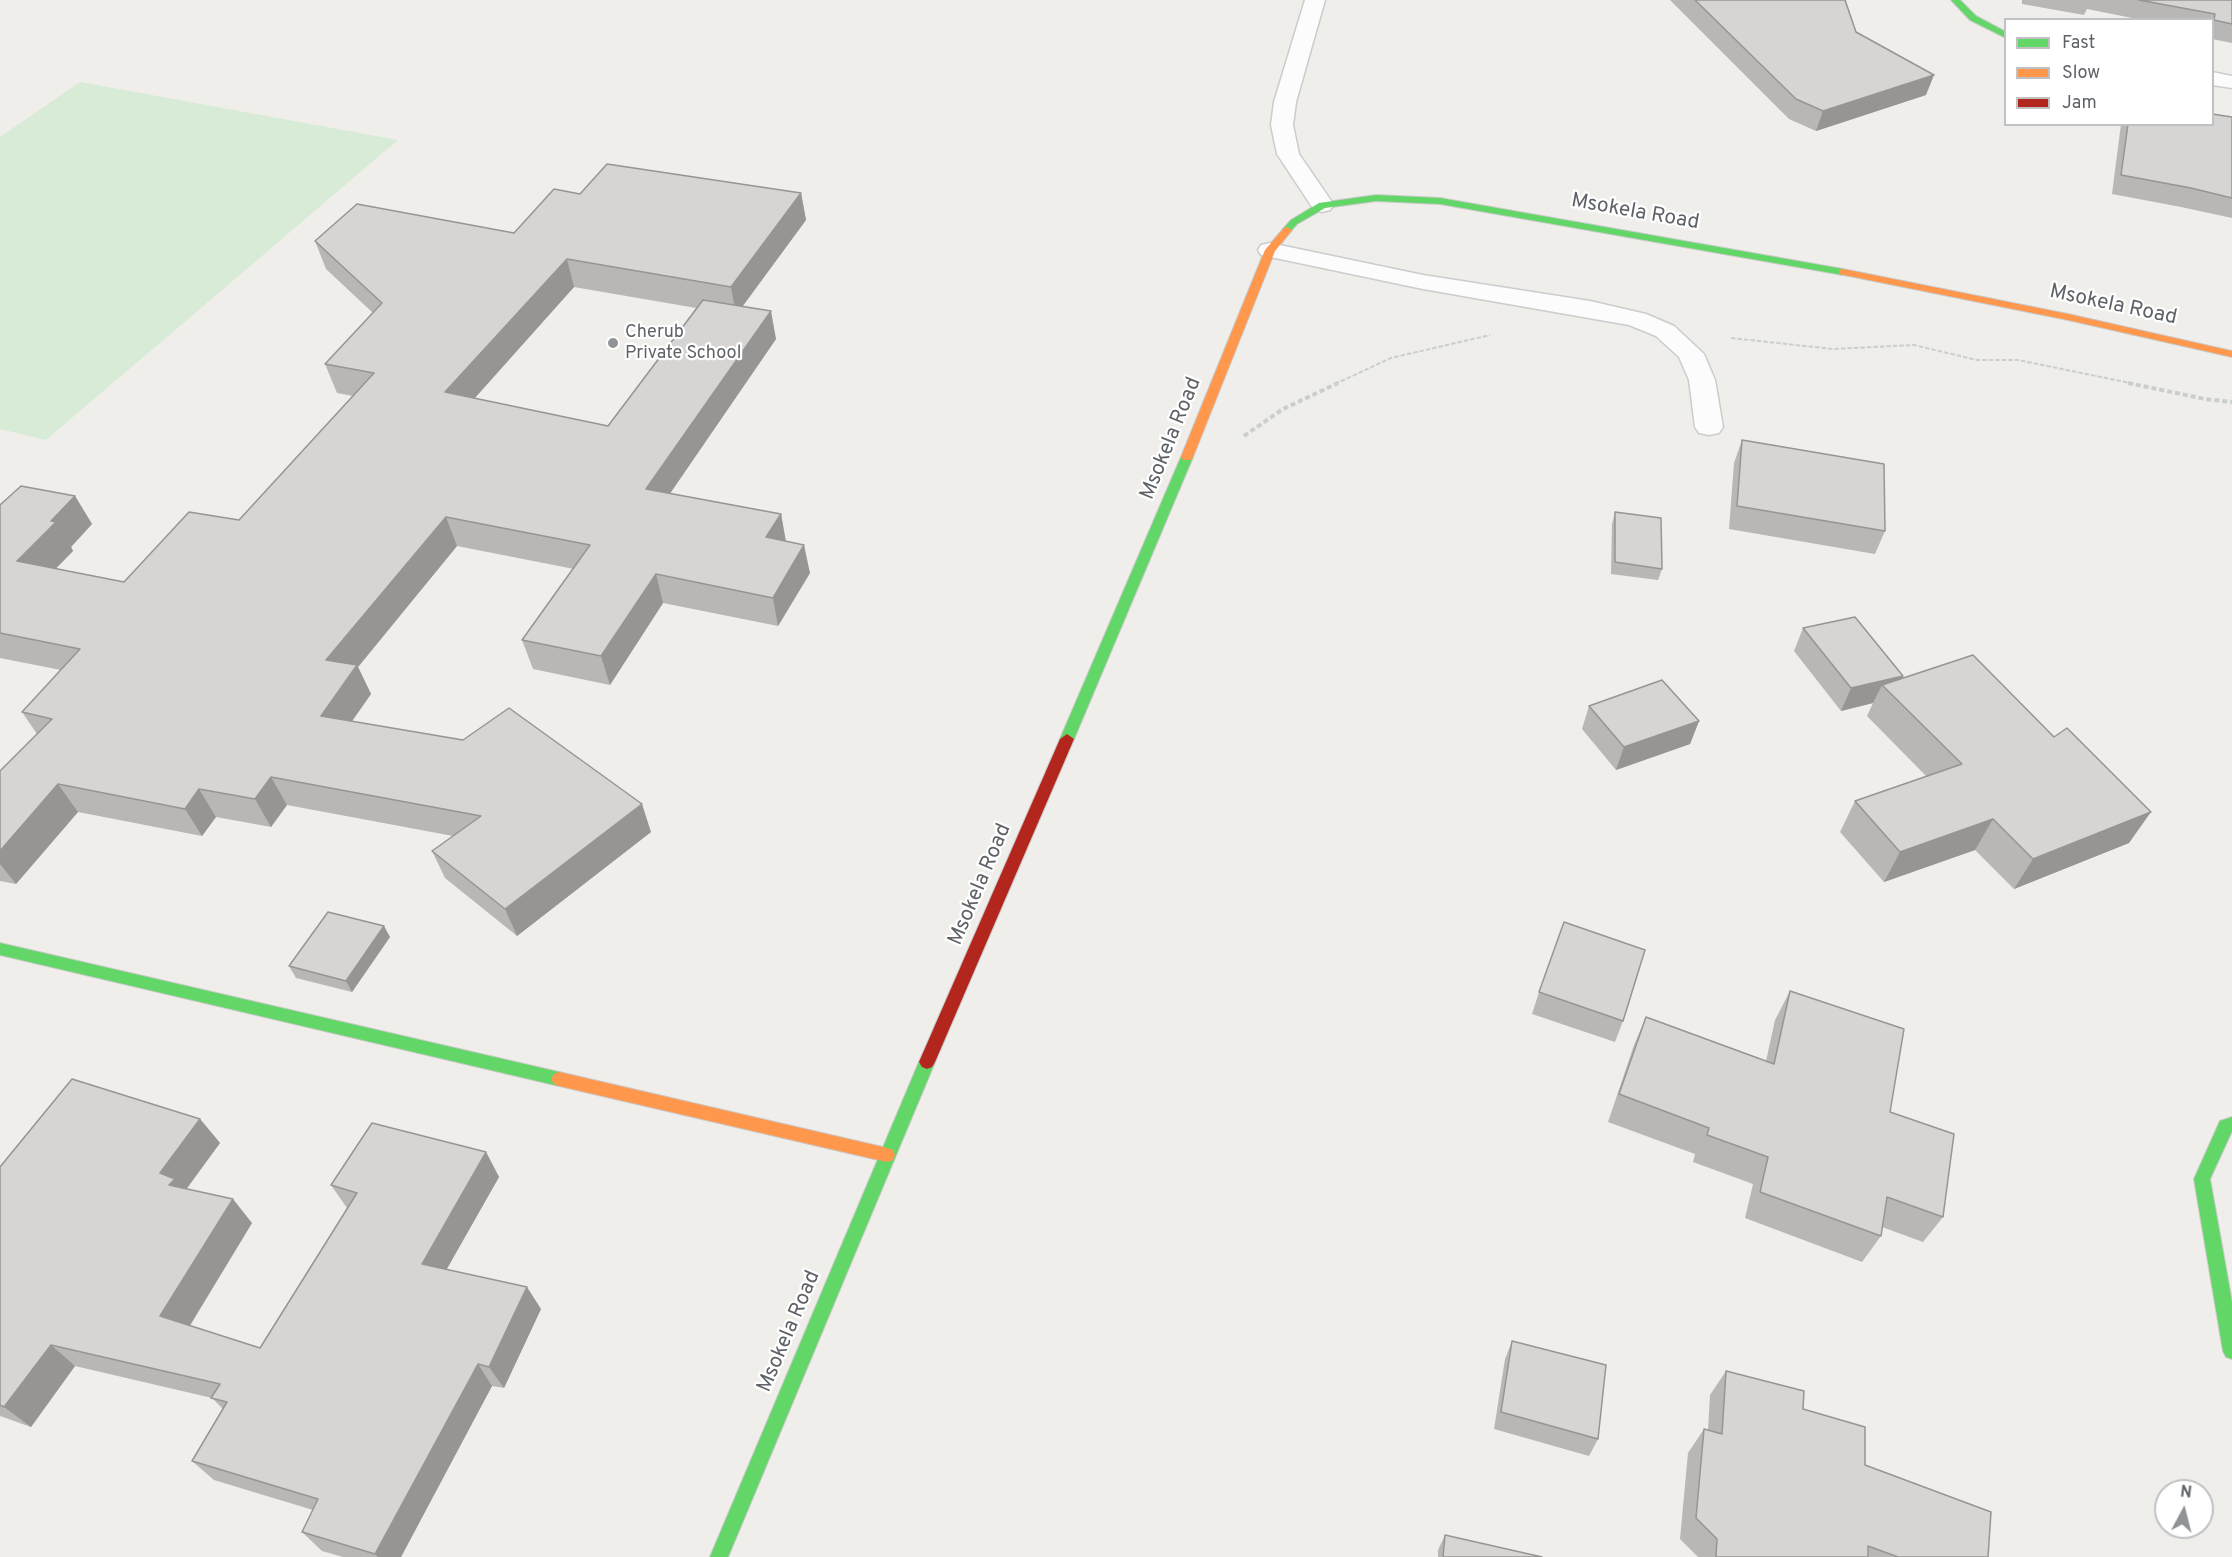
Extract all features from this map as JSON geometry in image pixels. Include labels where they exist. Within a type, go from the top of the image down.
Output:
[{"type":"street","points":[[1315,0],[1285,102],[1282,125],[1288,154],[1322,205]]},
{"type":"street","points":[[1955,0],[1973,18],[2004,35]]},
{"type":"street","points":[[2214,78],[2232,82]]},
{"type":"street","name":"Msokela Road","points":[[719,1557],[887,1155],[1178,483],[1270,250],[1294,222],[1322,205],[1376,198],[1440,201],[1761,256],[2068,317],[2232,354]]},
{"type":"street","points":[[1270,250],[1423,282],[1590,309],[1637,319],[1665,331],[1690,354],[1702,380],[1709,427]]},
{"type":"street","points":[[0,949],[887,1155]]},
{"type":"street","points":[[2229,1125],[2202,1179],[2232,1351]]},
{"type":"green space","points":[[80,82],[398,140],[46,440],[0,429],[0,137]]},
{"type":"building","points":[[1695,0],[1845,0],[1856,32],[1934,75],[1823,111],[1796,99]]},
{"type":"building","points":[[2139,0],[2232,0],[2232,24],[2214,20],[2215,14]]},
{"type":"building","points":[[2214,114],[2232,117],[2232,198],[2121,175],[2128,126],[2214,126]]},
{"type":"building","points":[[607,164],[801,193],[731,287],[567,259],[445,392],[608,426],[703,300],[771,311],[646,489],[781,514],[766,537],[804,545],[773,598],[656,574],[601,656],[522,640],[590,545],[446,517],[326,660],[357,665],[321,716],[463,740],[509,708],[642,804],[505,909],[432,851],[481,816],[271,777],[255,799],[199,789],[185,809],[58,784],[0,851],[0,771],[52,719],[22,712],[80,649],[0,633],[0,505],[21,486],[75,496],[51,521],[56,522],[17,561],[124,582],[189,512],[239,520],[374,373],[325,364],[382,303],[315,241],[357,204],[514,233],[554,189],[580,194]]},
{"type":"building","points":[[1742,440],[1884,464],[1885,531],[1737,506]]},
{"type":"building","points":[[1615,512],[1661,518],[1662,569],[1615,562]]},
{"type":"building","points":[[1855,617],[1903,676],[1851,688],[1803,628]]},
{"type":"building","points":[[1973,655],[2054,737],[2067,728],[2151,812],[2033,859],[1993,819],[1900,852],[1855,801],[1962,764],[1882,685]]},
{"type":"building","points":[[1662,680],[1699,721],[1624,747],[1589,706]]},
{"type":"building","points":[[328,912],[384,926],[346,981],[289,966]]},
{"type":"building","points":[[1564,922],[1645,950],[1623,1021],[1539,992]]},
{"type":"building","points":[[1790,991],[1904,1029],[1890,1112],[1954,1134],[1943,1217],[1887,1197],[1881,1236],[1760,1192],[1768,1157],[1707,1135],[1709,1128],[1619,1094],[1646,1017],[1774,1064]]},
{"type":"building","points":[[72,1079],[200,1119],[160,1173],[175,1179],[169,1185],[233,1199],[160,1316],[260,1348],[357,1193],[331,1185],[372,1123],[486,1152],[422,1264],[527,1287],[489,1367],[478,1364],[375,1554],[302,1532],[318,1499],[192,1461],[227,1402],[211,1398],[220,1384],[51,1345],[4,1407],[0,1405],[0,1167]]},
{"type":"building","points":[[1512,1341],[1606,1365],[1598,1439],[1501,1412]]},
{"type":"building","points":[[1726,1371],[1804,1391],[1803,1409],[1865,1427],[1865,1465],[1991,1512],[1988,1557],[1898,1557],[1868,1546],[1868,1557],[1716,1557],[1717,1539],[1696,1518],[1704,1429],[1722,1434]]},
{"type":"building","points":[[1445,1535],[1542,1557],[1443,1557]]},
{"type":"traffic: fast","points":[[1955,0],[1973,18],[2004,35]]},
{"type":"traffic: fast","points":[[1287,230],[1294,222],[1322,205],[1376,198],[1440,201],[1843,272]]},
{"type":"traffic: fast","points":[[1067,739],[1187,457]]},
{"type":"traffic: fast","points":[[0,949],[559,1079]]},
{"type":"traffic: fast","points":[[719,1557],[927,1062]]},
{"type":"traffic: fast","points":[[2232,1124],[2226,1126],[2202,1179],[2232,1351]]},
{"type":"traffic: slow","points":[[1187,457],[1270,250],[1287,230]]},
{"type":"traffic: slow","points":[[1843,272],[2068,317],[2232,354]]},
{"type":"traffic: slow","points":[[559,1079],[887,1155]]},
{"type":"traffic: jam","points":[[927,1062],[1067,739]]},
{"type":"place","name":"Cherub Private School","points":[[613,343]]}]
